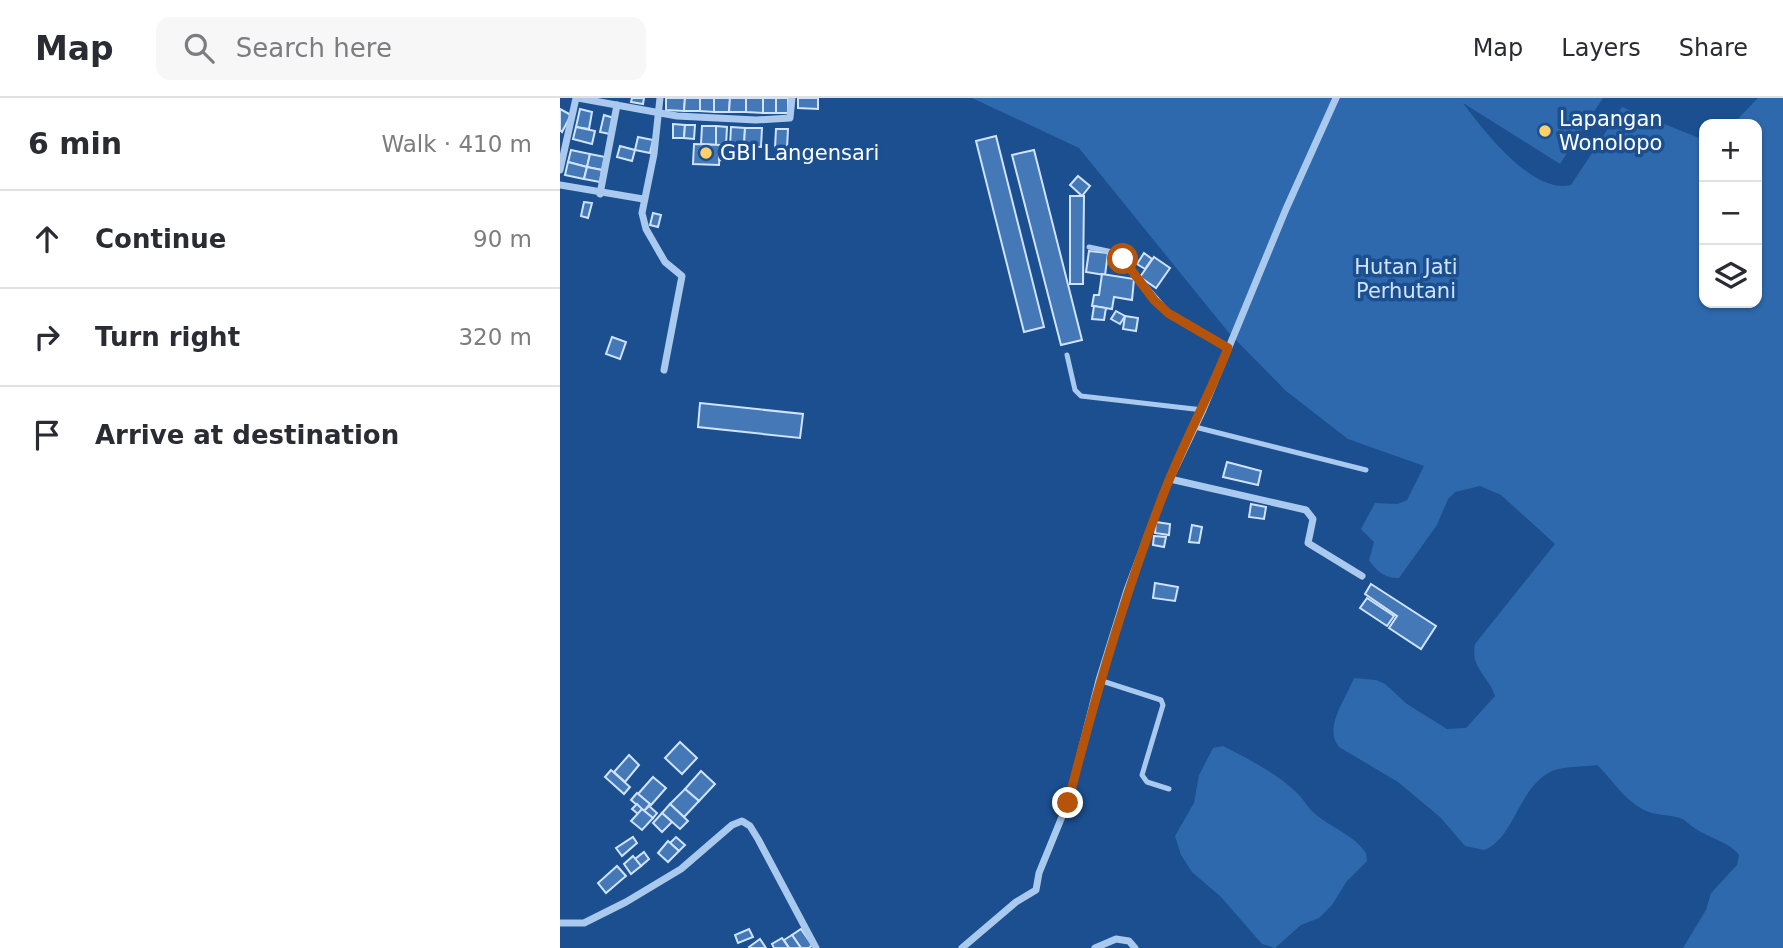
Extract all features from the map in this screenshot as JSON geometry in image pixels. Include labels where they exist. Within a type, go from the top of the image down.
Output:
[{"type":"street","points":[[560,170],[564,136],[577,98],[659,114],[787,119],[791,116],[792,98]]},
{"type":"street","points":[[660,98],[654,154],[643,199],[646,229],[665,262],[682,276],[664,370]]},
{"type":"street","points":[[962,948],[1016,902],[1036,890],[1039,873],[1068,803],[1099,680],[1127,590],[1170,479],[1203,410],[1336,98]]},
{"type":"street","points":[[600,194],[617,105]]},
{"type":"street","points":[[560,185],[600,194],[643,199]]},
{"type":"street","points":[[1170,479],[1306,510],[1313,519],[1308,543],[1362,576]]},
{"type":"street","points":[[560,923],[584,923],[626,902],[681,869],[732,825],[742,821],[750,826],[758,839],[814,947]]},
{"type":"street","points":[[1096,948],[1124,939],[1135,948]]},
{"type":"lane","points":[[1088,247],[1117,253],[1168,313],[1228,348]]},
{"type":"lane","points":[[1067,355],[1075,390],[1081,396],[1203,410]]},
{"type":"lane","points":[[1195,427],[1366,470]]},
{"type":"lane","points":[[1099,680],[1161,700],[1163,705],[1142,775],[1147,782],[1169,789]]},
{"type":"green space","name":"Hutan Jati Perhutani","points":[[972,98],[1603,98],[1560,164],[1463,103],[1511,158],[1541,180],[1556,185],[1571,185],[1622,107],[1699,138],[1699,308],[1762,308],[1762,119],[1738,119],[1758,98],[1783,98],[1783,948],[1683,948],[1706,910],[1711,893],[1737,865],[1739,855],[1730,846],[1699,831],[1682,819],[1653,813],[1637,806],[1597,765],[1557,769],[1541,778],[1531,788],[1503,835],[1484,850],[1465,846],[1440,817],[1398,782],[1339,747],[1333,731],[1354,678],[1376,680],[1385,684],[1407,704],[1447,729],[1466,728],[1495,696],[1475,659],[1475,644],[1555,544],[1501,495],[1480,486],[1455,492],[1448,499],[1437,525],[1399,578],[1386,576],[1378,571],[1369,560],[1374,542],[1361,529],[1375,503],[1398,504],[1407,500],[1424,466],[1348,439],[1286,391],[1229,333],[1079,148]]},
{"type":"green space","points":[[1223,746],[1280,779],[1298,794],[1314,813],[1355,841],[1366,853],[1367,861],[1347,881],[1332,905],[1319,918],[1301,925],[1275,948],[1262,944],[1221,897],[1192,872],[1181,855],[1175,836],[1194,803],[1199,775],[1213,748]]},
{"type":"building","points":[[632,98],[644,98],[643,104],[631,102]]},
{"type":"building","points":[[666,98],[685,98],[684,111],[666,110]]},
{"type":"building","points":[[685,98],[700,98],[700,111],[684,111]]},
{"type":"building","points":[[700,98],[714,98],[714,112],[700,111]]},
{"type":"building","points":[[714,98],[730,98],[729,112],[714,112]]},
{"type":"building","points":[[730,98],[746,98],[746,112],[729,112]]},
{"type":"building","points":[[746,98],[763,98],[763,113],[746,112]]},
{"type":"building","points":[[763,98],[776,98],[776,113],[763,113]]},
{"type":"building","points":[[776,98],[788,98],[788,113],[776,113]]},
{"type":"building","points":[[798,98],[818,98],[818,109],[798,108]]},
{"type":"building","points":[[560,109],[571,115],[562,132],[560,130]]},
{"type":"building","points":[[580,109],[592,112],[589,129],[576,127]]},
{"type":"building","points":[[604,115],[614,118],[610,134],[600,132]]},
{"type":"building","points":[[673,124],[685,125],[684,138],[673,138]]},
{"type":"building","points":[[685,125],[695,125],[694,139],[684,138]]},
{"type":"building","points":[[702,126],[716,126],[716,145],[701,144]]},
{"type":"building","points":[[716,126],[727,127],[726,146],[716,145]]},
{"type":"building","points":[[576,127],[595,131],[592,144],[573,139]]},
{"type":"building","points":[[731,127],[745,128],[744,146],[730,146]]},
{"type":"building","points":[[745,128],[762,128],[761,147],[744,146]]},
{"type":"building","points":[[776,129],[788,129],[787,148],[775,148]]},
{"type":"building","points":[[996,136],[1044,327],[1024,332],[976,141]]},
{"type":"building","points":[[638,137],[653,140],[650,153],[635,150]]},
{"type":"building","name":"GBI Langensari","points":[[694,144],[720,145],[719,165],[693,164]]},
{"type":"building","points":[[720,145],[736,146],[735,161],[719,160]]},
{"type":"building","points":[[620,146],[635,150],[632,161],[617,157]]},
{"type":"building","points":[[736,146],[746,146],[745,156],[735,156]]},
{"type":"building","points":[[571,150],[590,154],[587,167],[568,162]]},
{"type":"building","points":[[1034,150],[1082,340],[1061,345],[1012,155]]},
{"type":"building","points":[[590,154],[605,157],[602,170],[587,167]]},
{"type":"building","points":[[568,162],[587,167],[584,179],[565,175]]},
{"type":"building","points":[[587,167],[602,170],[600,182],[584,179]]},
{"type":"building","points":[[1078,176],[1090,186],[1082,196],[1070,185]]},
{"type":"building","points":[[1070,196],[1084,196],[1083,284],[1070,284]]},
{"type":"building","points":[[584,202],[592,203],[588,218],[581,216]]},
{"type":"building","points":[[653,213],[661,215],[658,227],[650,225]]},
{"type":"building","points":[[1089,251],[1108,253],[1105,275],[1086,272]]},
{"type":"building","points":[[1144,253],[1152,259],[1145,269],[1137,264]]},
{"type":"building","points":[[1154,257],[1170,268],[1156,288],[1140,277]]},
{"type":"building","points":[[1102,274],[1134,279],[1132,300],[1114,297],[1112,309],[1092,306],[1094,295],[1099,295]]},
{"type":"building","points":[[1094,306],[1106,308],[1104,320],[1092,319]]},
{"type":"building","points":[[1116,311],[1125,316],[1120,324],[1111,319]]},
{"type":"building","points":[[1125,316],[1138,318],[1136,331],[1123,329]]},
{"type":"building","points":[[612,337],[626,342],[620,359],[606,354]]},
{"type":"building","points":[[700,403],[803,414],[800,438],[698,427]]},
{"type":"building","points":[[1227,462],[1261,471],[1258,485],[1223,477]]},
{"type":"building","points":[[1251,504],[1266,507],[1264,519],[1249,517]]},
{"type":"building","points":[[1156,522],[1170,524],[1169,535],[1155,533]]},
{"type":"building","points":[[1192,525],[1202,527],[1199,543],[1189,542]]},
{"type":"building","points":[[1154,536],[1166,537],[1164,547],[1153,545]]},
{"type":"building","points":[[1155,583],[1178,587],[1175,601],[1153,598]]},
{"type":"building","points":[[1371,584],[1436,626],[1421,649],[1389,628],[1397,616],[1365,594]]},
{"type":"building","points":[[1367,598],[1394,616],[1387,626],[1360,608]]},
{"type":"building","points":[[680,742],[697,758],[682,774],[665,758]]},
{"type":"building","points":[[629,755],[639,765],[625,782],[614,772]]},
{"type":"building","points":[[611,770],[630,787],[624,794],[605,777]]},
{"type":"building","points":[[701,771],[715,784],[699,801],[685,789]]},
{"type":"building","points":[[653,777],[666,788],[651,805],[638,794]]},
{"type":"building","points":[[685,789],[699,801],[684,817],[670,804]]},
{"type":"building","points":[[637,793],[650,804],[644,811],[631,800]]},
{"type":"building","points":[[637,804],[642,809],[638,814],[632,809]]},
{"type":"building","points":[[670,804],[688,821],[680,829],[662,813]]},
{"type":"building","points":[[649,806],[657,813],[653,818],[644,811]]},
{"type":"building","points":[[642,809],[653,818],[642,830],[631,821]]},
{"type":"building","points":[[662,813],[672,822],[662,832],[653,823]]},
{"type":"building","points":[[633,837],[637,843],[622,856],[616,848]]},
{"type":"building","points":[[676,837],[685,845],[679,851],[670,843]]},
{"type":"building","points":[[668,841],[679,851],[668,862],[658,853]]},
{"type":"building","points":[[644,852],[649,859],[641,866],[635,859]]},
{"type":"building","points":[[633,856],[641,866],[631,874],[624,864]]},
{"type":"building","points":[[617,866],[626,876],[606,893],[598,883]]},
{"type":"building","points":[[749,929],[753,937],[738,943],[735,935]]},
{"type":"building","points":[[801,929],[812,945],[809,948],[801,948],[792,935]]},
{"type":"building","points":[[792,935],[801,948],[789,948],[784,940]]},
{"type":"building","points":[[782,938],[789,948],[774,948],[772,944]]},
{"type":"building","points":[[760,939],[766,948],[749,947]]},
{"type":"place","name":"Lapangan Wonolopo","points":[[1545,131]]},
{"type":"place","name":"GBI Langensari","points":[[706,153]]},
{"type":"route","points":[[1068,803],[1099,680],[1127,590],[1170,479],[1203,410],[1228,348],[1168,313],[1154,300],[1123,259]]}]
